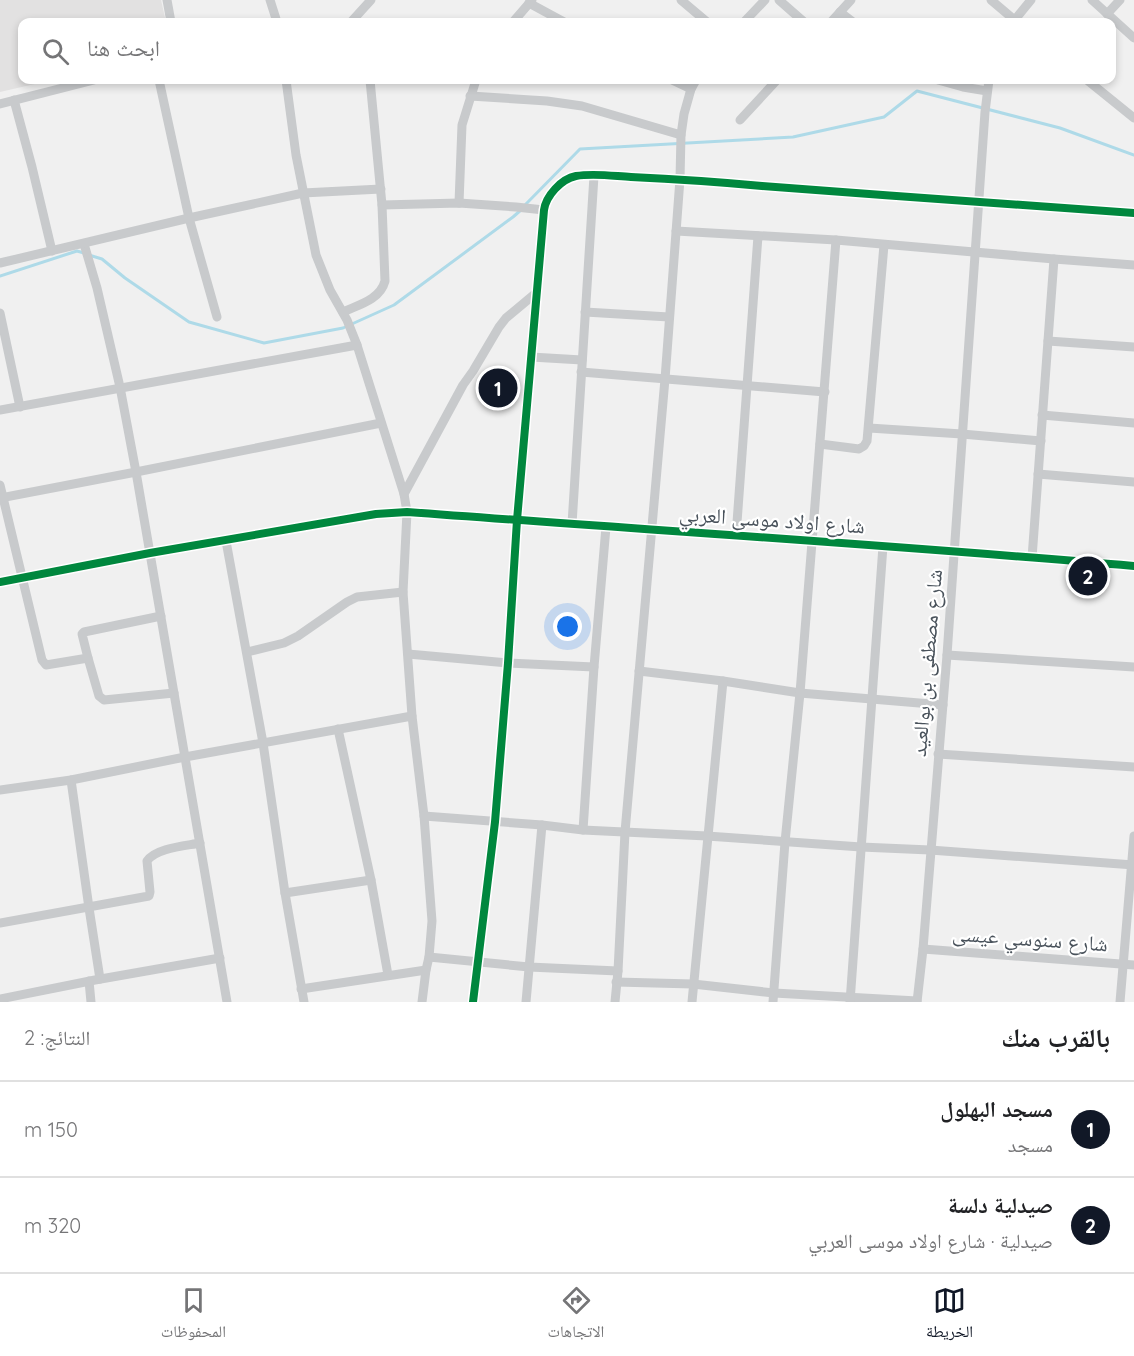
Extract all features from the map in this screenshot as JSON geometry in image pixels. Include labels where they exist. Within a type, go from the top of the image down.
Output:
[{"type":"street","points":[[167,0],[170,18]]},
{"type":"street","points":[[270,0],[276,18]]},
{"type":"street","points":[[355,18],[371,0]]},
{"type":"street","points":[[681,0],[702,18]]},
{"type":"street","points":[[748,18],[765,0]]},
{"type":"street","points":[[779,0],[799,18]]},
{"type":"street","points":[[835,18],[852,0]]},
{"type":"street","points":[[991,0],[1011,18]]},
{"type":"street","points":[[1018,18],[1031,0]]},
{"type":"street","points":[[1092,0],[1112,18]]},
{"type":"street","points":[[1107,14],[1120,0]]},
{"type":"street","points":[[517,18],[531,2],[557,18]]},
{"type":"street","points":[[840,12],[848,18]]},
{"type":"street","points":[[1116,22],[1134,38]]},
{"type":"street","points":[[0,104],[78,84]]},
{"type":"street","points":[[160,84],[189,218],[217,317]]},
{"type":"street","points":[[287,84],[303,193],[316,255],[357,345],[404,494],[407,512],[404,592],[412,716],[424,816],[432,921],[422,1002]]},
{"type":"street","points":[[345,316],[379,294],[385,281],[381,189],[370,84]]},
{"type":"street","points":[[459,203],[462,125],[474,84]]},
{"type":"street","points":[[680,84],[691,89]]},
{"type":"street","points":[[615,1002],[625,832],[665,379],[680,179],[681,135],[684,114],[694,84]]},
{"type":"street","points":[[740,120],[773,84]]},
{"type":"street","points":[[952,84],[987,91]]},
{"type":"street","name":"شارع مصطفى بن بوالعيد","points":[[917,1002],[947,655],[988,84]]},
{"type":"street","points":[[1092,84],[1134,118]]},
{"type":"street","points":[[470,96],[547,101],[582,106],[681,135]]},
{"type":"street","points":[[14,100],[52,251]]},
{"type":"street","points":[[473,1002],[495,822],[536,293],[545,203],[550,195],[566,180],[575,176],[594,176],[680,179],[1134,213]]},
{"type":"street","points":[[572,524],[594,176]]},
{"type":"street","points":[[0,263],[303,193],[381,189]]},
{"type":"street","points":[[382,205],[459,203],[544,210]]},
{"type":"street","points":[[676,231],[836,240],[1134,265]]},
{"type":"street","points":[[736,536],[758,236]]},
{"type":"street","points":[[774,997],[836,240]]},
{"type":"street","points":[[84,244],[97,288],[120,387],[227,1002]]},
{"type":"street","points":[[820,444],[859,449],[867,441],[884,245]]},
{"type":"street","points":[[1032,558],[1054,259]]},
{"type":"street","points":[[404,494],[463,386],[499,327],[506,318],[536,293]]},
{"type":"street","points":[[585,312],[669,317]]},
{"type":"street","points":[[0,313],[20,406]]},
{"type":"street","points":[[1048,341],[1134,347]]},
{"type":"street","points":[[0,410],[357,345]]},
{"type":"street","points":[[531,357],[582,360]]},
{"type":"street","points":[[581,372],[825,392]]},
{"type":"street","points":[[1042,415],[1134,423]]},
{"type":"street","points":[[1,498],[381,423]]},
{"type":"street","points":[[869,428],[1041,441]]},
{"type":"street","points":[[1038,474],[1134,482]]},
{"type":"street","points":[[0,485],[1,498],[42,660],[46,664],[88,658]]},
{"type":"street","name":"شارع اولاد موسى العربي","points":[[0,582],[150,553],[376,514],[407,512],[812,540],[1134,566]]},
{"type":"street","points":[[583,830],[606,527]]},
{"type":"street","points":[[226,541],[263,743],[304,1002]]},
{"type":"street","points":[[850,1000],[883,546]]},
{"type":"street","points":[[247,652],[284,643],[298,636],[357,597],[404,592]]},
{"type":"street","points":[[161,616],[82,634],[101,699],[174,693]]},
{"type":"street","points":[[408,654],[508,663],[594,667]]},
{"type":"street","points":[[947,655],[1134,667]]},
{"type":"street","points":[[639,671],[800,693],[943,705]]},
{"type":"street","points":[[692,1002],[723,681]]},
{"type":"street","points":[[0,790],[71,780],[412,716]]},
{"type":"street","points":[[338,729],[371,880],[388,975]]},
{"type":"street","points":[[938,754],[1134,767]]},
{"type":"street","points":[[71,780],[100,979]]},
{"type":"street","points":[[424,816],[583,830],[930,850],[1133,865]]},
{"type":"street","points":[[526,1002],[542,825]]},
{"type":"street","points":[[1120,1002],[1129,965],[1134,836]]},
{"type":"street","points":[[0,923],[149,896],[147,861],[150,856],[158,852],[200,843]]},
{"type":"street","points":[[285,893],[371,880]]},
{"type":"street","name":"شارع سنوسي عيسى","points":[[923,949],[1129,965]]},
{"type":"street","points":[[429,957],[529,967],[618,971]]},
{"type":"street","points":[[0,999],[220,958]]},
{"type":"street","points":[[301,989],[426,970]]},
{"type":"street","points":[[88,981],[91,1002]]},
{"type":"street","points":[[616,982],[693,984],[774,997],[917,1002]]},
{"type":"shaded area","points":[[0,0],[161,0],[165,18],[18,18],[18,84],[35,84],[0,92]]},
{"type":"waterway","points":[[525,205],[580,149],[793,137],[884,117],[917,91],[1060,128],[1134,155]]},
{"type":"waterway","points":[[89,255],[102,259],[125,278],[189,322],[264,343],[343,328],[394,305],[521,210]]},
{"type":"waterway","points":[[0,276],[77,251],[84,253]]},
{"type":"cycle path","points":[[473,1002],[495,822],[517,520],[544,210],[555,189],[576,176],[604,175],[1134,213]]},
{"type":"cycle path","points":[[0,582],[150,553],[376,514],[407,512],[1134,566]]},
{"type":"place","name":"مسجد البهلول","points":[[498,388]]},
{"type":"place","name":"صيدلية دلسة","points":[[1088,576]]}]
